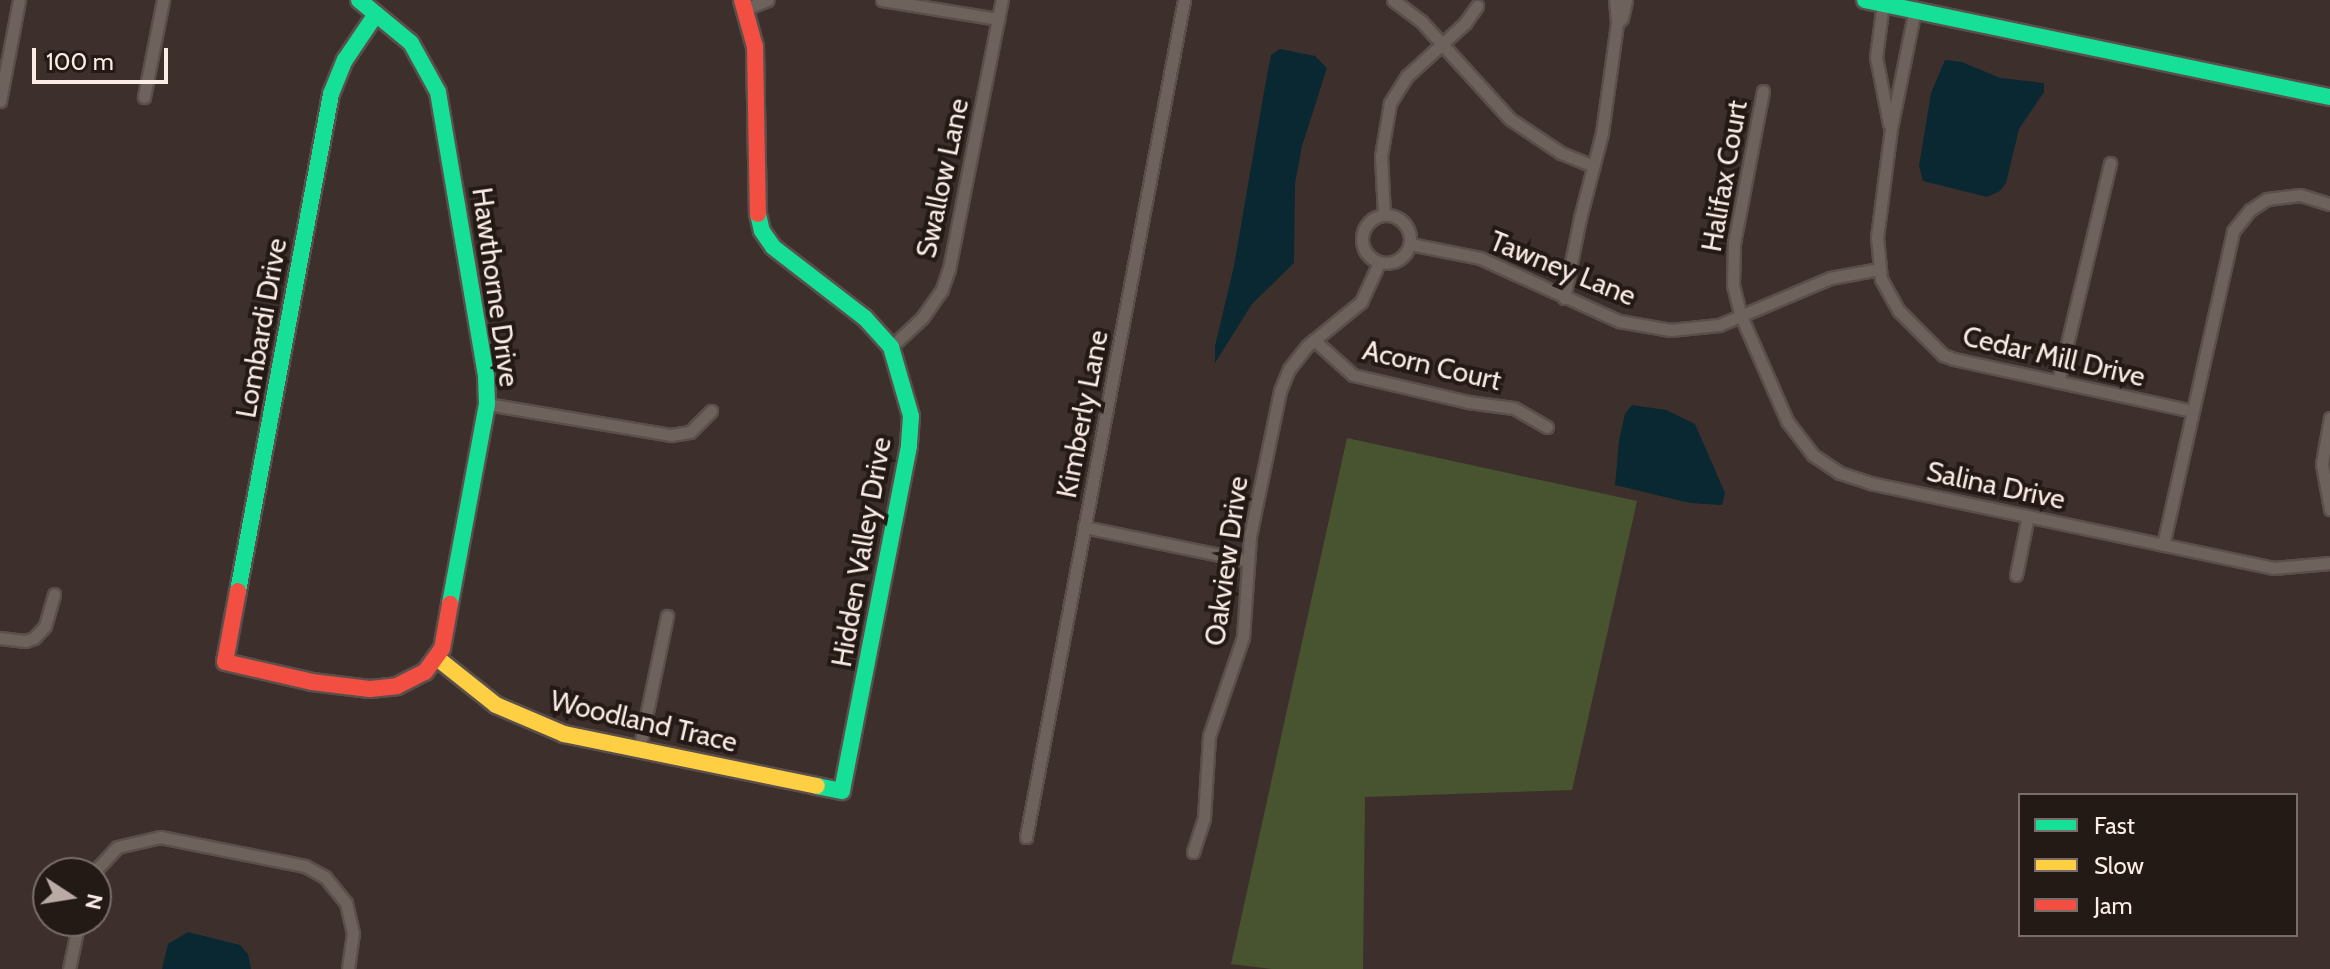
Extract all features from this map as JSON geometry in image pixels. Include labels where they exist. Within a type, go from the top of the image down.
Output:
[{"type":"street","points":[[0,101],[19,0]]},
{"type":"street","points":[[144,97],[163,0]]},
{"type":"street","name":"Hawthorne Drive","points":[[359,0],[411,43],[438,92],[486,375],[487,404],[446,630],[437,658]]},
{"type":"street","points":[[744,4],[768,0]]},
{"type":"street","points":[[882,0],[998,19]]},
{"type":"street","name":"Swallow Lane","points":[[891,347],[922,318],[942,289],[949,269],[1002,0]]},
{"type":"street","name":"Kimberly Lane","points":[[1026,837],[1184,0]]},
{"type":"street","points":[[1393,0],[1421,21],[1440,45],[1525,131],[1594,166]]},
{"type":"street","points":[[1564,298],[1594,166],[1617,23],[1615,0]]},
{"type":"street","points":[[1617,23],[1622,18],[1626,0]]},
{"type":"street","points":[[1865,0],[2330,97]]},
{"type":"street","points":[[1883,3],[1876,57],[1891,128]]},
{"type":"street","name":"Hidden Valley Drive","points":[[744,4],[755,47],[758,212],[762,231],[773,247],[865,318],[891,347],[911,416],[909,446],[852,744]]},
{"type":"street","points":[[1384,215],[1381,140],[1390,103],[1407,76],[1477,6]]},
{"type":"street","name":"Cedar Mill Drive","points":[[1915,9],[1891,128],[1877,237],[1879,269],[1899,311],[1943,355],[1967,363],[2192,411]]},
{"type":"street","name":"Lombardi Drive","points":[[376,14],[345,60],[331,94],[225,662],[342,687],[385,688],[425,672],[437,658]]},
{"type":"street","name":"Halifax Court","points":[[1741,316],[1733,285],[1732,253],[1763,91]]},
{"type":"street","points":[[2058,382],[2110,163]]},
{"type":"street","points":[[2163,545],[2233,231],[2250,210],[2267,199],[2311,196],[2330,204]]},
{"type":"street","points":[[1384,215],[1404,223],[1410,244],[1395,262],[1379,263],[1366,253],[1362,237],[1369,222],[1384,215]]},
{"type":"street","name":"Tawney Lane","points":[[1410,244],[1480,258],[1619,321],[1670,330],[1707,328],[1830,278],[1879,269]]},
{"type":"street","name":"Oakview Drive","points":[[1193,852],[1204,818],[1209,736],[1243,637],[1254,515],[1280,391],[1289,369],[1314,340],[1361,302],[1379,263]]},
{"type":"street","name":"Salina Drive","points":[[1741,316],[1792,430],[1813,455],[1830,467],[1870,483],[2273,568],[2302,568],[2330,563]]},
{"type":"street","name":"Acorn Court","points":[[1314,340],[1353,375],[1468,402],[1514,408],[1547,427]]},
{"type":"street","points":[[487,404],[671,435],[690,432],[711,411]]},
{"type":"street","points":[[2330,418],[2322,464],[2330,509]]},
{"type":"street","points":[[2016,575],[2028,516]]},
{"type":"street","points":[[1084,527],[1248,561]]},
{"type":"street","points":[[0,638],[25,641],[34,638],[45,626],[54,594]]},
{"type":"street","points":[[639,750],[667,616]]},
{"type":"street","name":"Woodland Trace","points":[[437,658],[470,687],[517,716],[564,734],[639,750],[842,791],[852,744]]},
{"type":"street","points":[[108,857],[117,847],[160,837],[292,862],[325,877],[339,892],[353,923],[348,969]]},
{"type":"street","points":[[69,969],[76,937]]},
{"type":"green space","points":[[1347,438],[1637,501],[1572,790],[1365,797],[1363,969],[1272,969],[1231,964]]},
{"type":"water","points":[[1280,49],[1315,56],[1327,68],[1302,146],[1295,184],[1294,263],[1252,304],[1215,363],[1215,346],[1234,266],[1271,55]]},
{"type":"water","points":[[1945,60],[1962,62],[2000,78],[2044,83],[2044,92],[2019,129],[2006,183],[2000,191],[1987,197],[1923,181],[1919,166],[1931,93]]},
{"type":"water","points":[[1632,405],[1666,410],[1695,424],[1725,493],[1722,505],[1690,503],[1615,485],[1619,441],[1625,414]]},
{"type":"water","points":[[188,932],[240,945],[248,954],[251,969],[162,969],[168,944]]},
{"type":"traffic: fast","points":[[359,0],[411,43],[438,92],[486,375],[487,404],[450,604]]},
{"type":"traffic: fast","points":[[1865,0],[2330,97]]},
{"type":"traffic: fast","points":[[238,591],[331,94],[345,60],[376,14]]},
{"type":"traffic: fast","points":[[758,214],[762,231],[773,247],[865,318],[891,347],[911,416],[909,446],[842,791],[817,786]]},
{"type":"traffic: slow","points":[[437,658],[496,705],[564,734],[817,786]]},
{"type":"traffic: jam","points":[[742,0],[755,47],[758,214]]},
{"type":"traffic: jam","points":[[238,591],[225,662],[312,682],[370,689],[397,686],[425,672],[442,649],[450,604]]}]
